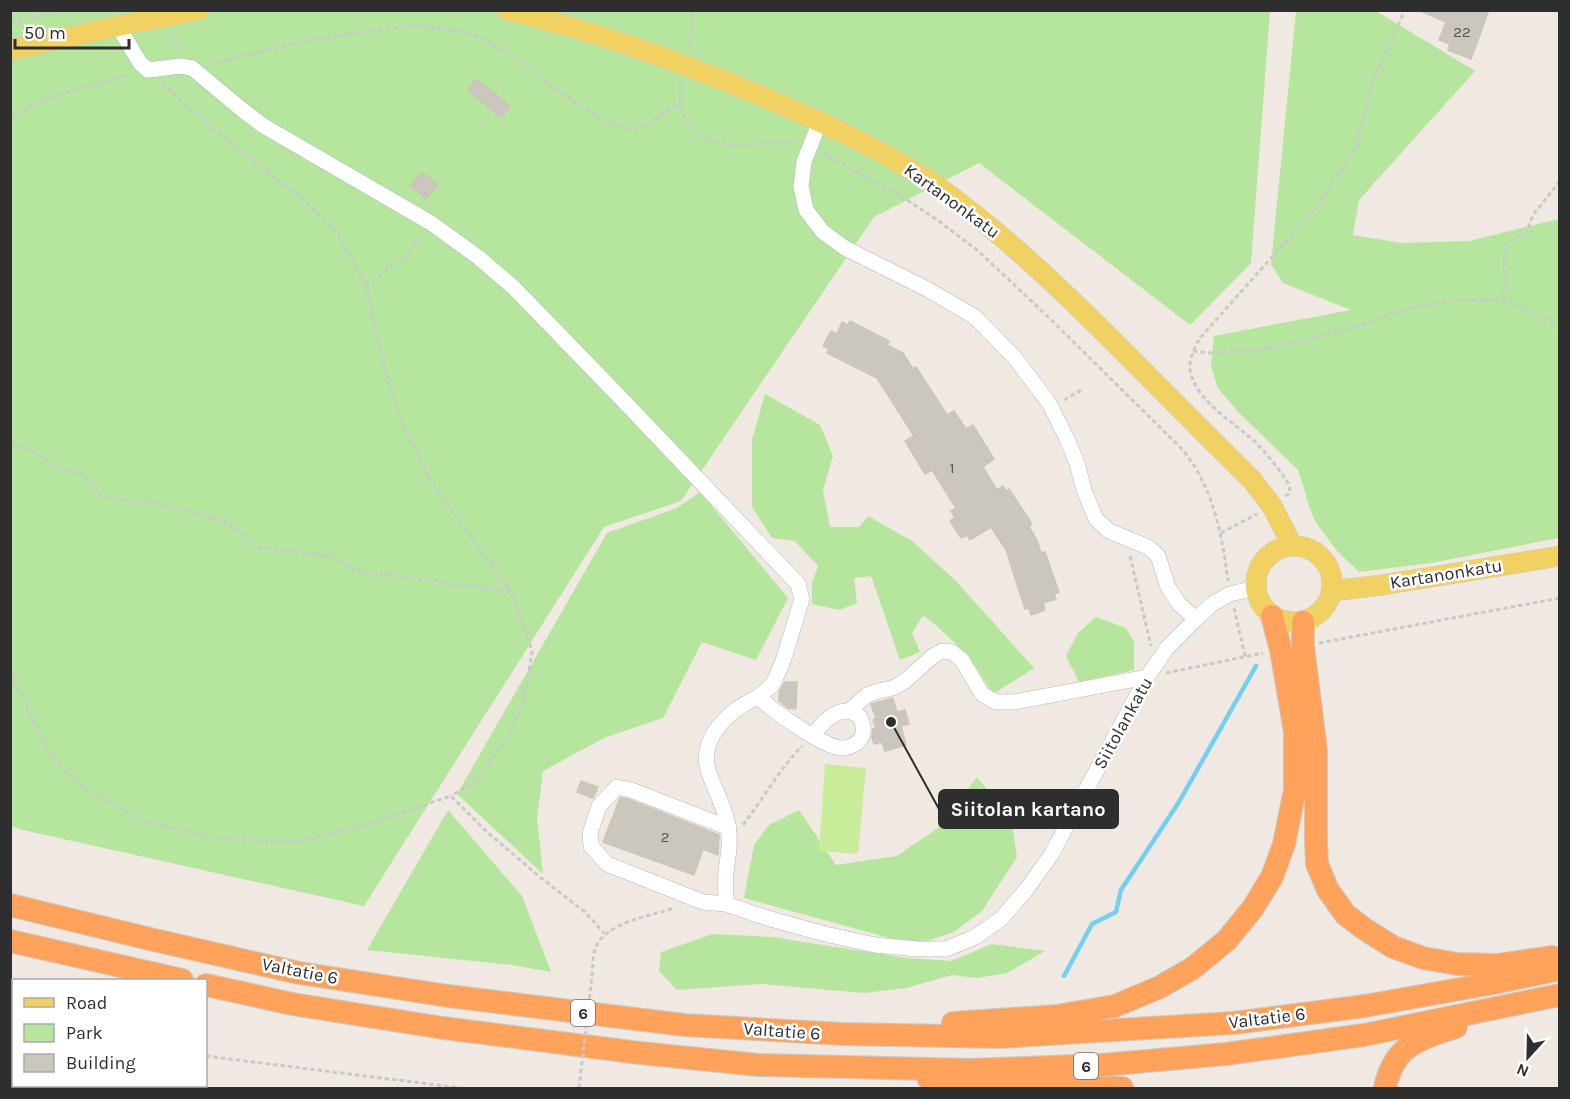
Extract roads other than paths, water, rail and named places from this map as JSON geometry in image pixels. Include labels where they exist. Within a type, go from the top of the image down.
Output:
[{"type":"highway","points":[[1272,616],[1292,648],[1316,750],[1317,864],[1328,890],[1345,914],[1393,947],[1423,958],[1457,964],[1498,965],[1560,955]]},
{"type":"highway","points":[[684,1025],[949,1024],[1058,1016],[1115,1006],[1160,987],[1193,968],[1227,940],[1253,908],[1272,877],[1284,844],[1296,790],[1292,648],[1303,622]]},
{"type":"highway","name":"Valtatie 6","points":[[10,905],[299,973],[448,996],[684,1025],[842,1034],[1000,1037],[1234,1023],[1365,1006],[1560,969]]},
{"type":"highway","points":[[10,941],[173,979]]},
{"type":"highway","name":"Valtatie 6","points":[[207,986],[292,1004],[432,1026],[640,1053],[758,1065],[970,1070],[1102,1065],[1226,1054],[1364,1035],[1560,994]]},
{"type":"highway","points":[[1385,1089],[1391,1068],[1401,1053],[1413,1043],[1454,1028],[1560,999]]},
{"type":"highway","points":[[886,1068],[961,1086],[1122,1089]]},
{"type":"main road","points":[[10,51],[199,10]]},
{"type":"main road","name":"Kartanonkatu","points":[[507,10],[550,21],[677,62],[820,121],[876,149],[932,183],[984,221],[1041,271],[1252,480],[1272,506],[1292,545]]},
{"type":"main road","points":[[1292,545],[1306,547],[1318,554],[1327,564],[1332,577],[1332,591],[1323,611],[1303,622],[1287,622],[1272,616],[1263,609],[1255,588],[1257,573],[1264,559],[1277,549],[1292,545]]},
{"type":"main road","name":"Kartanonkatu","points":[[1332,591],[1560,556]]},
{"type":"street","points":[[118,26],[140,63],[148,70],[180,66],[192,68],[262,125],[432,223],[478,257],[513,288],[615,392],[798,584],[802,599],[783,662],[773,684],[759,697],[732,712],[715,731],[707,747],[708,768],[729,828],[726,904]]},
{"type":"street","points":[[820,121],[804,162],[801,186],[806,210],[823,232],[846,248],[975,317],[1015,358],[1051,407],[1074,455],[1084,490],[1096,519],[1109,531],[1148,547],[1158,556],[1168,587],[1179,604],[1196,619]]},
{"type":"street","name":"Siitolankatu","points":[[729,828],[632,790],[617,787],[599,806],[590,833],[591,846],[607,864],[703,902],[726,904],[825,934],[875,945],[918,949],[946,949],[975,937],[1001,919],[1026,890],[1051,855],[1151,672],[1167,648],[1212,604],[1230,594],[1255,588]]},
{"type":"street","points":[[813,735],[824,721],[837,713],[849,711],[867,695],[893,688],[905,681],[942,651],[952,652],[962,660],[982,694],[996,702],[1014,702],[1151,672]]},
{"type":"street","points":[[759,697],[774,711],[826,744],[840,748],[852,747],[861,739],[864,727],[860,717],[849,711]]},
{"type":"waterway","points":[[1064,976],[1092,924],[1116,912],[1121,890],[1179,802],[1256,666]]},
{"type":"place","name":"Siitolan kartano","points":[[891,722]]}]
